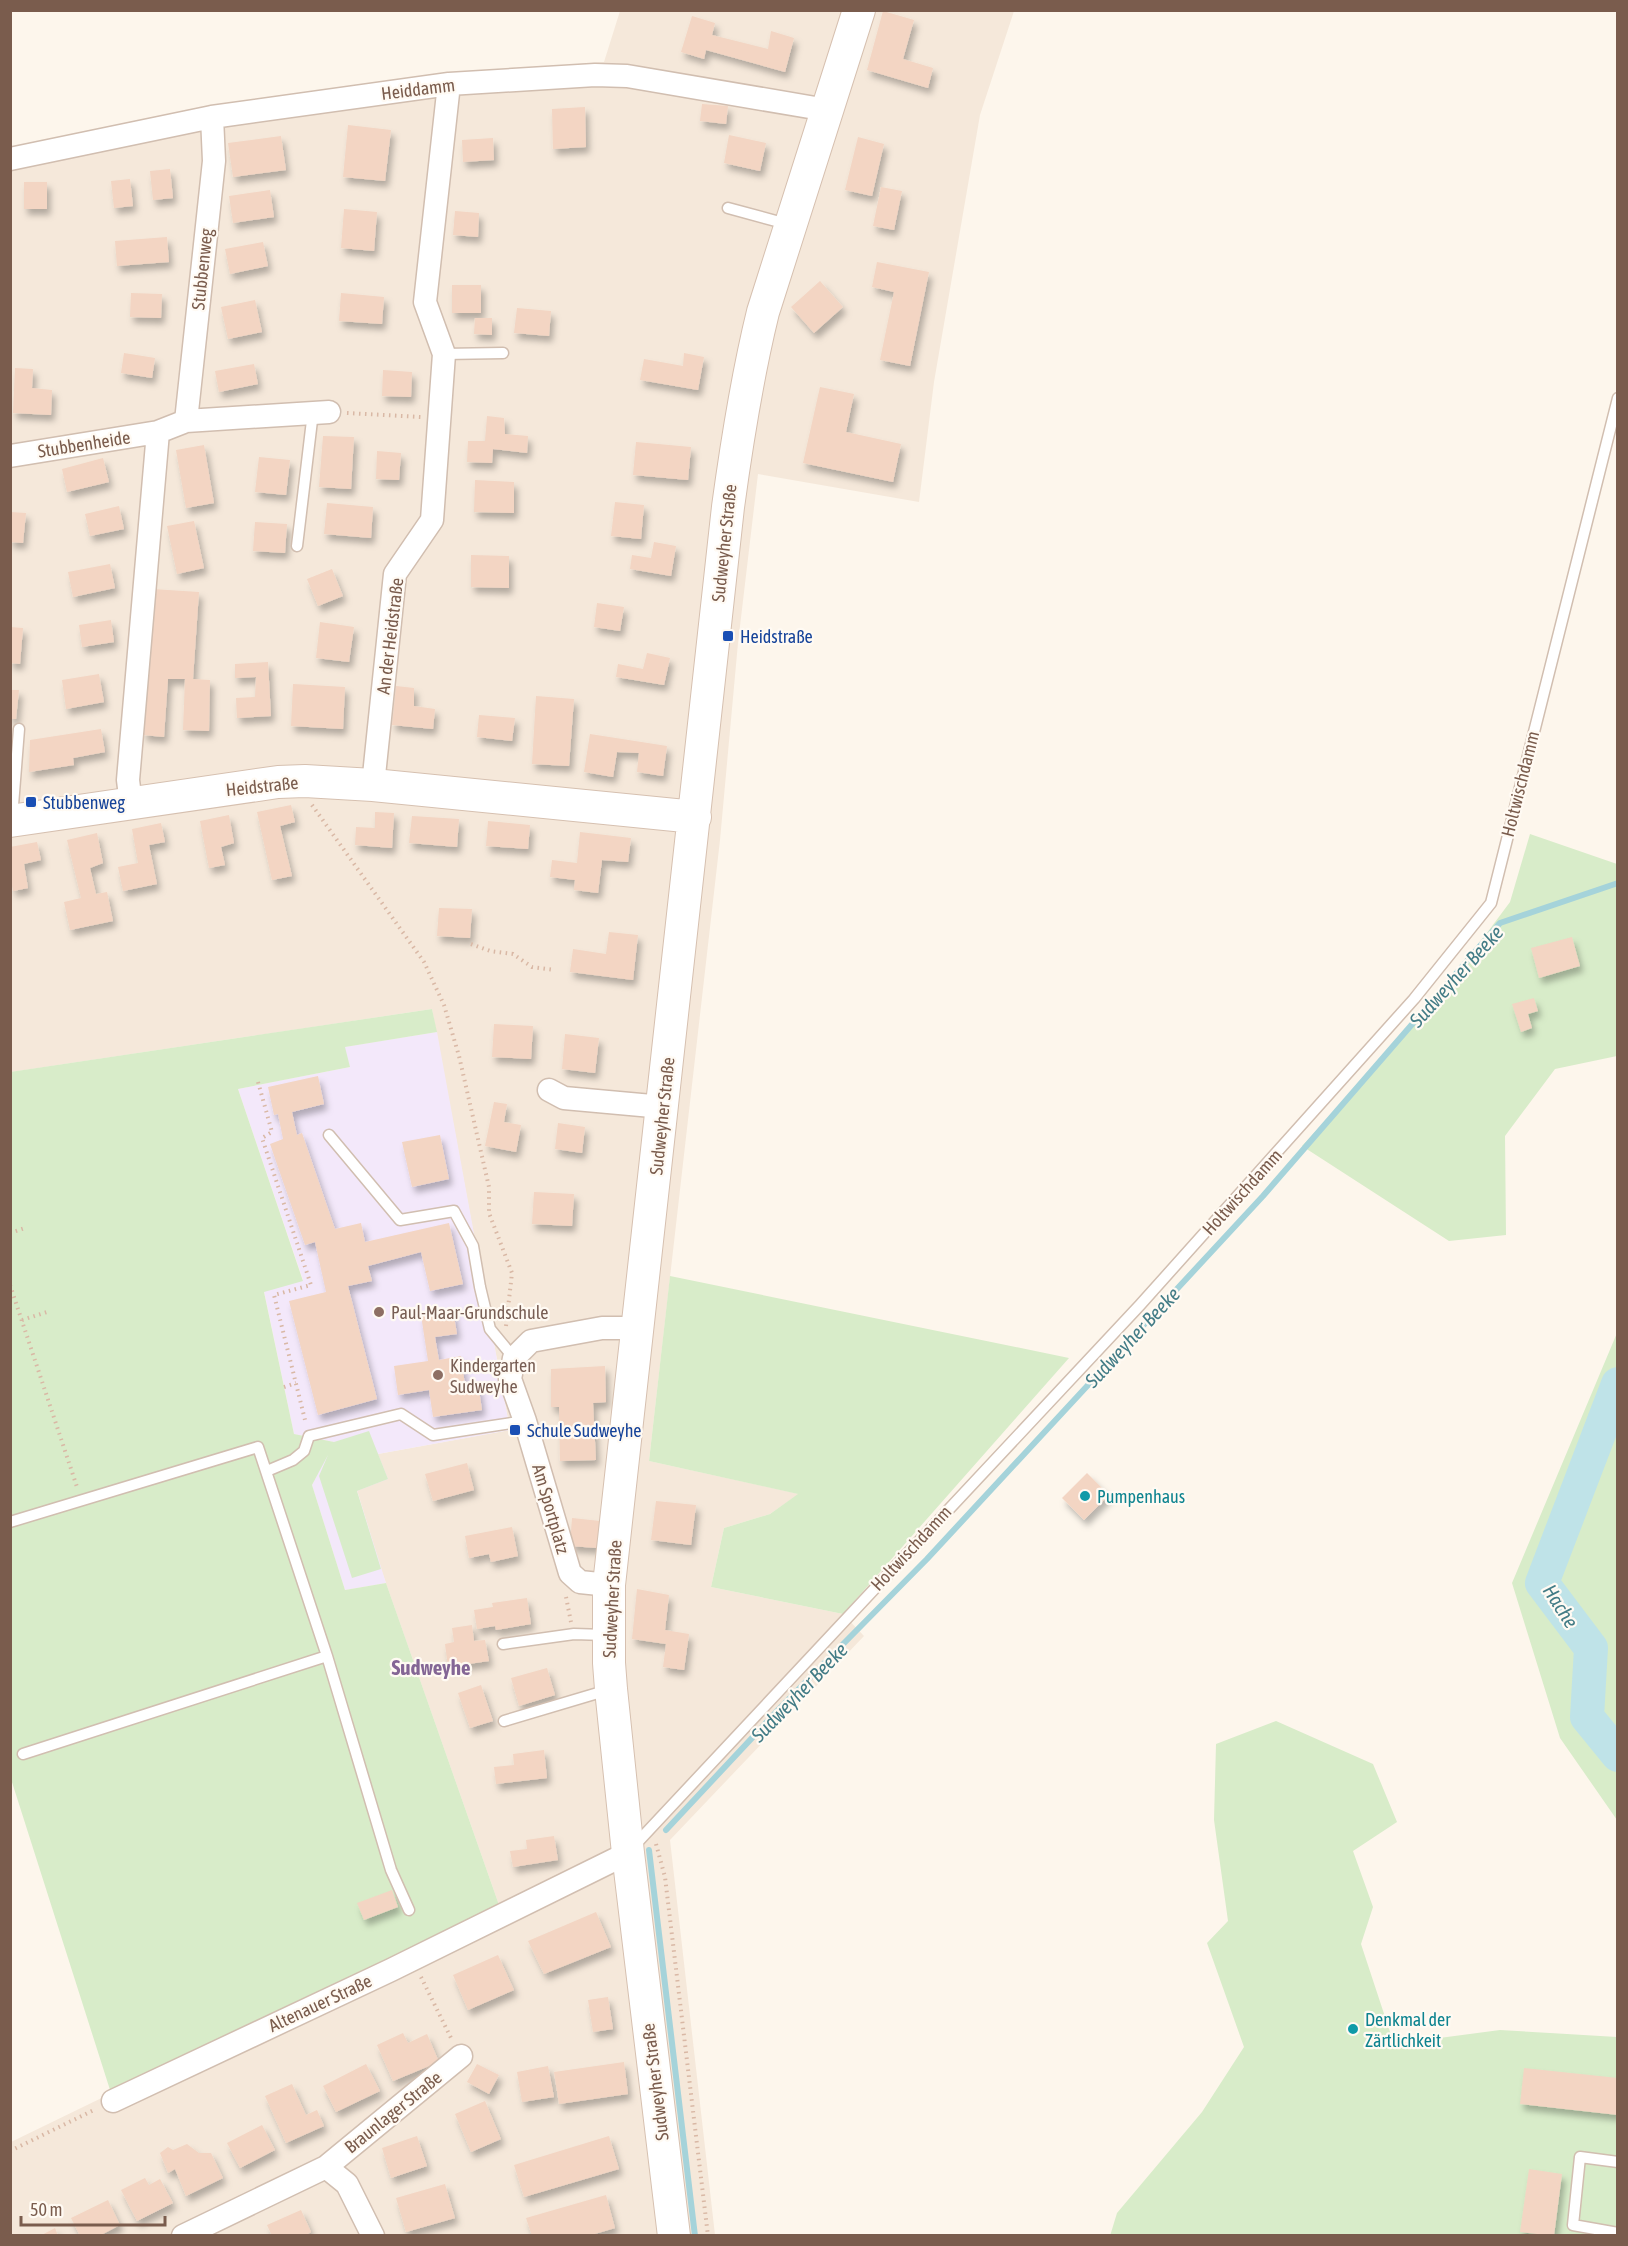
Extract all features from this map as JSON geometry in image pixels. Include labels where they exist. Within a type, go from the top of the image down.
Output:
[{"type":"main road","name":"Sudweyher Straße","points":[[674,2235],[628,1853],[611,1689],[609,1585],[726,519],[739,426],[750,363],[763,312],[859,10]]},
{"type":"main road","name":"Heidstraße","points":[[11,821],[278,782],[305,781],[373,785],[695,817]]},
{"type":"street","name":"Heiddamm","points":[[10,159],[212,117],[449,84],[595,75],[627,76],[827,110]]},
{"type":"street","name":"An der Heidstraße","points":[[373,785],[395,574],[432,520],[444,354],[425,302],[449,84]]},
{"type":"street","name":"Stubbenweg","points":[[186,421],[214,161],[212,117]]},
{"type":"street","points":[[131,804],[128,780],[158,432],[186,421],[321,412]]},
{"type":"street","name":"Stubbenheide","points":[[10,456],[158,432]]},
{"type":"street","points":[[549,1090],[564,1098],[663,1107]]},
{"type":"street","points":[[514,1358],[531,1341],[602,1328],[638,1328]]},
{"type":"street","name":"Am Sportplatz","points":[[514,1358],[510,1379],[525,1421],[570,1573],[580,1582],[609,1585]]},
{"type":"street","name":"Altenauer Straße","points":[[113,2101],[628,1853]]},
{"type":"street","name":"Braunlager Straße","points":[[183,2235],[326,2167],[460,2056]]},
{"type":"street","name":"Braunlager Straße","points":[[326,2167],[347,2184],[373,2235]]},
{"type":"lane","points":[[728,208],[791,225]]},
{"type":"lane","points":[[444,354],[503,352]]},
{"type":"lane","name":"Holtwischdamm","points":[[628,1853],[647,1829],[1140,1305],[1414,999],[1491,903],[1617,398]]},
{"type":"lane","points":[[297,546],[321,412]]},
{"type":"lane","points":[[11,821],[19,729]]},
{"type":"lane","points":[[329,1135],[400,1220],[454,1212],[473,1246],[490,1329],[514,1358]]},
{"type":"lane","points":[[267,1471],[293,1460],[304,1451],[309,1436],[401,1414],[433,1435],[525,1421]]},
{"type":"lane","points":[[10,1522],[258,1447],[327,1656],[391,1870],[409,1910]]},
{"type":"lane","points":[[503,1644],[574,1634],[609,1635]]},
{"type":"lane","points":[[23,1754],[327,1656]]},
{"type":"lane","points":[[504,1721],[611,1689]]},
{"type":"lane","points":[[1617,2162],[1580,2157],[1573,2225],[1617,2233]]},
{"type":"path","points":[[321,412],[439,419]]},
{"type":"path","points":[[305,781],[307,794],[315,811],[424,962],[444,1005],[459,1056],[489,1187],[489,1213],[512,1273],[506,1327],[514,1358]]},
{"type":"path","points":[[471,944],[489,951],[513,954],[532,967],[555,970]]},
{"type":"path","points":[[258,1082],[272,1132],[262,1138],[311,1285],[274,1295],[309,1436]]},
{"type":"path","points":[[10,1233],[25,1228]]},
{"type":"path","points":[[10,1285],[70,1470],[82,1500]]},
{"type":"path","points":[[22,1320],[47,1312]]},
{"type":"path","points":[[284,1387],[296,1383]]},
{"type":"path","points":[[570,1573],[564,1585],[574,1634]]},
{"type":"path","points":[[647,1829],[655,1840],[665,1877],[708,2235]]},
{"type":"path","points":[[412,1959],[460,2056]]},
{"type":"path","points":[[10,2151],[113,2101]]},
{"type":"shaded area","points":[[620,11],[1014,11],[980,115],[934,382],[919,502],[758,474],[738,643],[720,840],[649,1461],[799,1494],[770,1514],[724,1528],[711,1587],[843,1614],[864,1636],[670,1840],[715,2235],[11,2235],[11,2142],[499,1905],[381,1569],[357,1490],[378,1454],[510,1430],[432,1009],[11,1072],[11,149],[443,74],[604,62]]},
{"type":"shaded area","name":"Paul-Maar-Grundschule","points":[[437,1032],[510,1430],[378,1454],[388,1479],[357,1491],[386,1583],[345,1590],[312,1485],[334,1442],[294,1434],[264,1291],[303,1280],[238,1089],[350,1067],[344,1047]]},
{"type":"green space","points":[[1530,834],[1617,864],[1617,1056],[1555,1069],[1505,1136],[1506,1235],[1449,1241],[1302,1146],[1437,1000],[1510,902]]},
{"type":"green space","points":[[432,1009],[437,1032],[345,1047],[350,1067],[238,1089],[303,1281],[264,1292],[294,1434],[334,1442],[369,1431],[388,1479],[357,1491],[381,1569],[352,1578],[319,1476],[328,1455],[312,1485],[345,1590],[386,1583],[499,1905],[111,2093],[11,1779],[10,1072]]},
{"type":"green space","points":[[670,1276],[1069,1358],[843,1614],[711,1587],[724,1528],[770,1514],[798,1494],[649,1461]]},
{"type":"green space","points":[[1617,1333],[1617,1820],[1560,1738],[1512,1583]]},
{"type":"green space","points":[[1276,1721],[1373,1764],[1397,1822],[1353,1851],[1373,1907],[1361,1944],[1394,2044],[1500,2030],[1617,2037],[1617,2235],[1110,2236],[1117,2213],[1202,2112],[1244,2047],[1207,1943],[1228,1921],[1214,1820],[1216,1744]]},
{"type":"building","points":[[883,11],[914,20],[903,59],[933,68],[928,88],[867,70]]},
{"type":"building","points":[[692,16],[715,23],[712,35],[768,49],[771,31],[794,38],[785,72],[706,50],[704,59],[681,52]]},
{"type":"building","points":[[702,104],[728,106],[726,124],[700,121]]},
{"type":"building","points":[[585,107],[586,147],[553,149],[552,109]]},
{"type":"building","points":[[348,125],[391,130],[385,181],[343,177]]},
{"type":"building","points":[[729,135],[766,143],[760,171],[724,163]]},
{"type":"building","points":[[281,136],[286,170],[233,177],[228,143]]},
{"type":"building","points":[[858,137],[884,144],[872,196],[845,190]]},
{"type":"building","points":[[493,138],[494,160],[463,162],[462,140]]},
{"type":"building","points":[[170,169],[173,198],[153,200],[150,171]]},
{"type":"building","points":[[130,179],[133,206],[114,208],[111,181]]},
{"type":"building","points":[[24,182],[47,182],[47,209],[24,209]]},
{"type":"building","points":[[881,187],[902,191],[894,230],[873,226]]},
{"type":"building","points":[[270,190],[274,217],[233,223],[229,196]]},
{"type":"building","points":[[344,209],[377,212],[374,251],[341,248]]},
{"type":"building","points":[[455,211],[479,213],[478,237],[453,235]]},
{"type":"building","points":[[167,237],[169,262],[117,266],[115,241]]},
{"type":"building","points":[[263,242],[268,266],[230,274],[225,249]]},
{"type":"building","points":[[877,262],[929,272],[910,366],[880,360],[894,292],[872,287]]},
{"type":"building","points":[[820,281],[843,307],[814,333],[791,307]]},
{"type":"building","points":[[452,285],[481,285],[481,313],[452,313]]},
{"type":"building","points":[[131,293],[162,294],[161,318],[130,317]]},
{"type":"building","points":[[341,293],[384,297],[382,324],[339,321]]},
{"type":"building","points":[[255,300],[262,332],[228,339],[221,307]]},
{"type":"building","points":[[517,308],[551,311],[549,336],[514,333]]},
{"type":"building","points":[[475,318],[492,318],[492,335],[474,334]]},
{"type":"building","points":[[124,353],[155,358],[152,378],[121,373]]},
{"type":"building","points":[[684,353],[704,357],[698,390],[640,380],[644,359],[683,366]]},
{"type":"building","points":[[254,364],[258,384],[219,392],[215,371]]},
{"type":"building","points":[[15,368],[33,369],[32,388],[52,390],[51,415],[13,413]]},
{"type":"building","points":[[383,370],[412,372],[411,397],[382,396]]},
{"type":"building","points":[[820,387],[854,394],[846,432],[901,444],[893,482],[803,463]]},
{"type":"building","points":[[487,416],[504,418],[505,434],[528,436],[527,453],[493,449],[492,463],[467,462],[468,441],[485,441]]},
{"type":"building","points":[[323,436],[354,437],[351,489],[319,487]]},
{"type":"building","points":[[636,442],[691,447],[688,480],[633,475]]},
{"type":"building","points":[[204,445],[214,503],[186,508],[176,450]]},
{"type":"building","points":[[377,451],[401,453],[399,480],[376,479]]},
{"type":"building","points":[[259,457],[290,460],[286,495],[255,492]]},
{"type":"building","points":[[103,458],[109,482],[67,492],[62,469]]},
{"type":"building","points":[[475,480],[514,482],[514,513],[474,512]]},
{"type":"building","points":[[615,502],[644,505],[641,539],[611,536]]},
{"type":"building","points":[[327,503],[373,507],[371,538],[324,534]]},
{"type":"building","points":[[119,506],[124,529],[90,536],[85,514]]},
{"type":"building","points":[[10,512],[26,513],[23,543],[10,542]]},
{"type":"building","points":[[194,521],[204,568],[177,574],[167,526]]},
{"type":"building","points":[[255,522],[287,524],[285,553],[253,551]]},
{"type":"building","points":[[654,542],[676,546],[671,576],[630,569],[632,555],[651,558]]},
{"type":"building","points":[[471,555],[509,556],[509,588],[471,587]]},
{"type":"building","points":[[110,564],[115,588],[73,597],[68,572]]},
{"type":"building","points":[[332,569],[343,596],[318,606],[307,579]]},
{"type":"building","points":[[152,589],[199,592],[193,679],[210,680],[209,731],[183,730],[185,679],[168,679],[164,737],[143,735]]},
{"type":"building","points":[[597,603],[624,607],[620,631],[594,627]]},
{"type":"building","points":[[111,620],[114,642],[82,647],[79,625]]},
{"type":"building","points":[[320,622],[354,627],[349,662],[316,658]]},
{"type":"building","points":[[10,627],[23,628],[20,664],[10,663]]},
{"type":"building","points":[[647,653],[670,658],[664,685],[616,677],[618,664],[643,669]]},
{"type":"building","points":[[268,662],[271,716],[237,718],[236,698],[255,697],[256,677],[235,678],[235,664]]},
{"type":"building","points":[[99,674],[104,702],[66,709],[62,680]]},
{"type":"building","points":[[293,684],[345,687],[343,729],[291,726]]},
{"type":"building","points":[[396,686],[414,688],[414,706],[435,709],[433,729],[392,725]]},
{"type":"building","points":[[10,690],[19,690],[16,719],[10,719]]},
{"type":"building","points":[[536,696],[574,699],[569,766],[532,764]]},
{"type":"building","points":[[479,715],[515,718],[512,741],[477,737]]},
{"type":"building","points":[[101,729],[105,752],[73,758],[74,765],[29,772],[30,740]]},
{"type":"building","points":[[590,734],[667,746],[663,776],[637,772],[639,753],[617,752],[613,777],[584,772]]},
{"type":"building","points":[[291,805],[295,822],[280,826],[292,876],[272,880],[257,812]]},
{"type":"building","points":[[375,812],[394,813],[392,848],[355,845],[356,827],[375,828]]},
{"type":"building","points":[[229,815],[234,843],[221,847],[225,865],[209,868],[200,821]]},
{"type":"building","points":[[412,816],[459,819],[457,847],[409,843]]},
{"type":"building","points":[[488,821],[530,825],[528,849],[486,846]]},
{"type":"building","points":[[161,823],[165,842],[149,845],[157,884],[123,891],[118,867],[138,863],[132,829]]},
{"type":"building","points":[[580,832],[631,838],[628,862],[602,860],[598,893],[574,890],[575,880],[550,877],[552,860],[577,863]]},
{"type":"building","points":[[97,833],[103,863],[90,868],[96,894],[107,892],[113,921],[70,930],[64,902],[81,898],[67,840]]},
{"type":"building","points":[[37,842],[41,860],[24,864],[28,888],[13,891],[10,875],[10,847]]},
{"type":"building","points":[[439,908],[472,909],[470,938],[437,936]]},
{"type":"building","points":[[609,932],[638,935],[633,980],[570,972],[573,949],[606,954]]},
{"type":"building","points":[[1572,937],[1580,966],[1539,978],[1531,948]]},
{"type":"building","points":[[1534,998],[1538,1011],[1528,1014],[1532,1028],[1521,1032],[1512,1004]]},
{"type":"building","points":[[494,1024],[533,1026],[531,1059],[492,1057]]},
{"type":"building","points":[[565,1034],[599,1038],[595,1073],[562,1069]]},
{"type":"building","points":[[318,1076],[324,1104],[292,1112],[297,1135],[302,1133],[335,1229],[361,1223],[365,1242],[449,1223],[463,1284],[430,1291],[421,1252],[368,1266],[372,1281],[348,1286],[377,1399],[318,1415],[289,1301],[326,1292],[315,1242],[305,1245],[270,1144],[283,1139],[278,1114],[274,1115],[268,1087]]},
{"type":"building","points":[[494,1102],[507,1104],[504,1122],[521,1125],[516,1152],[485,1146]]},
{"type":"building","points":[[558,1123],[585,1127],[582,1153],[555,1149]]},
{"type":"building","points":[[440,1135],[449,1179],[412,1187],[402,1142]]},
{"type":"building","points":[[534,1192],[574,1194],[572,1226],[532,1224]]},
{"type":"building","points":[[453,1310],[457,1334],[435,1337],[439,1360],[461,1356],[465,1385],[478,1383],[482,1410],[433,1417],[429,1390],[398,1395],[394,1366],[428,1361],[421,1315]]},
{"type":"building","points":[[605,1366],[606,1402],[593,1403],[596,1460],[560,1461],[559,1407],[551,1407],[551,1369]]},
{"type":"building","points":[[467,1463],[474,1490],[433,1501],[425,1474]]},
{"type":"building","name":"Pumpenhaus","points":[[1087,1473],[1109,1495],[1084,1520],[1062,1498]]},
{"type":"building","points":[[656,1501],[696,1505],[691,1545],[651,1540]]},
{"type":"building","points":[[572,1518],[600,1521],[597,1548],[570,1546]]},
{"type":"building","points":[[512,1527],[518,1556],[491,1562],[489,1554],[469,1558],[465,1536]]},
{"type":"building","points":[[637,1589],[669,1595],[665,1630],[689,1634],[684,1670],[663,1667],[666,1644],[632,1639]]},
{"type":"building","points":[[527,1598],[531,1624],[496,1630],[495,1626],[477,1629],[474,1610],[493,1607],[492,1603]]},
{"type":"building","points":[[472,1625],[474,1641],[485,1640],[489,1661],[448,1667],[445,1644],[454,1642],[452,1628]]},
{"type":"building","points":[[547,1668],[555,1695],[519,1706],[511,1678]]},
{"type":"building","points":[[481,1685],[493,1721],[470,1728],[458,1693]]},
{"type":"building","points":[[544,1750],[547,1778],[496,1784],[494,1767],[514,1765],[513,1754]]},
{"type":"building","points":[[554,1836],[558,1860],[513,1867],[510,1851],[527,1849],[526,1840]]},
{"type":"building","points":[[392,1890],[398,1907],[364,1920],[357,1903]]},
{"type":"building","points":[[596,1912],[611,1947],[544,1974],[528,1941]]},
{"type":"building","points":[[498,1955],[514,1990],[468,2010],[453,1975]]},
{"type":"building","points":[[608,1997],[613,2029],[593,2032],[588,2000]]},
{"type":"building","points":[[403,2033],[408,2043],[427,2034],[439,2062],[393,2081],[377,2045]]},
{"type":"building","points":[[624,2062],[628,2094],[559,2104],[554,2072]]},
{"type":"building","points":[[366,2064],[380,2091],[336,2112],[323,2086]]},
{"type":"building","points":[[477,2064],[499,2075],[489,2094],[467,2082]]},
{"type":"building","points":[[548,2066],[554,2097],[522,2102],[517,2072]]},
{"type":"building","points":[[1524,2068],[1618,2078],[1618,2115],[1520,2104]]},
{"type":"building","points":[[292,2084],[306,2115],[317,2110],[324,2126],[286,2143],[265,2096]]},
{"type":"building","points":[[485,2101],[501,2139],[471,2152],[455,2114]]},
{"type":"building","points":[[262,2125],[275,2150],[240,2168],[227,2143]]},
{"type":"building","points":[[417,2136],[427,2166],[391,2178],[382,2148]]},
{"type":"building","points":[[609,2136],[619,2169],[524,2197],[514,2165]]},
{"type":"building","points":[[187,2144],[199,2153],[211,2153],[223,2178],[186,2196],[175,2169],[168,2173],[160,2153],[168,2147],[173,2150]]},
{"type":"building","points":[[1529,2169],[1562,2174],[1554,2236],[1520,2232]]},
{"type":"building","points":[[145,2178],[149,2185],[160,2179],[173,2203],[137,2221],[121,2190]]},
{"type":"building","points":[[445,2184],[455,2218],[406,2232],[396,2198]]},
{"type":"building","points":[[606,2195],[615,2228],[588,2236],[532,2236],[526,2218]]},
{"type":"building","points":[[108,2200],[120,2225],[99,2236],[80,2236],[71,2218]]},
{"type":"building","points":[[301,2210],[311,2232],[305,2236],[272,2236],[267,2225]]},
{"type":"building","points":[[55,2228],[58,2236],[40,2236]]},
{"type":"waterway","name":"Sudweyher Beeke","points":[[666,1830],[779,1709],[927,1559],[1263,1196],[1500,923],[1618,883]]},
{"type":"waterway","name":"Hache","points":[[1618,1384],[1542,1583],[1591,1648],[1587,1717],[1618,1755]]},
{"type":"waterway","name":"Sudweyher Beeke","points":[[649,1850],[695,2236]]},
{"type":"place","name":"Heidstraße","points":[[728,636]]},
{"type":"place","name":"Stubbenweg","points":[[31,802]]},
{"type":"place","name":"Paul-Maar-Grundschule","points":[[379,1312]]},
{"type":"place","name":"Kindergarten Sudweyhe","points":[[438,1375]]},
{"type":"place","name":"Schule Sudweyhe","points":[[515,1430]]},
{"type":"place","name":"Pumpenhaus","points":[[1085,1496]]},
{"type":"place","name":"Denkmal der Zärtlichkeit","points":[[1353,2029]]},
{"type":"district","name":"Sudweyhe","points":[[431,1667]]}]
